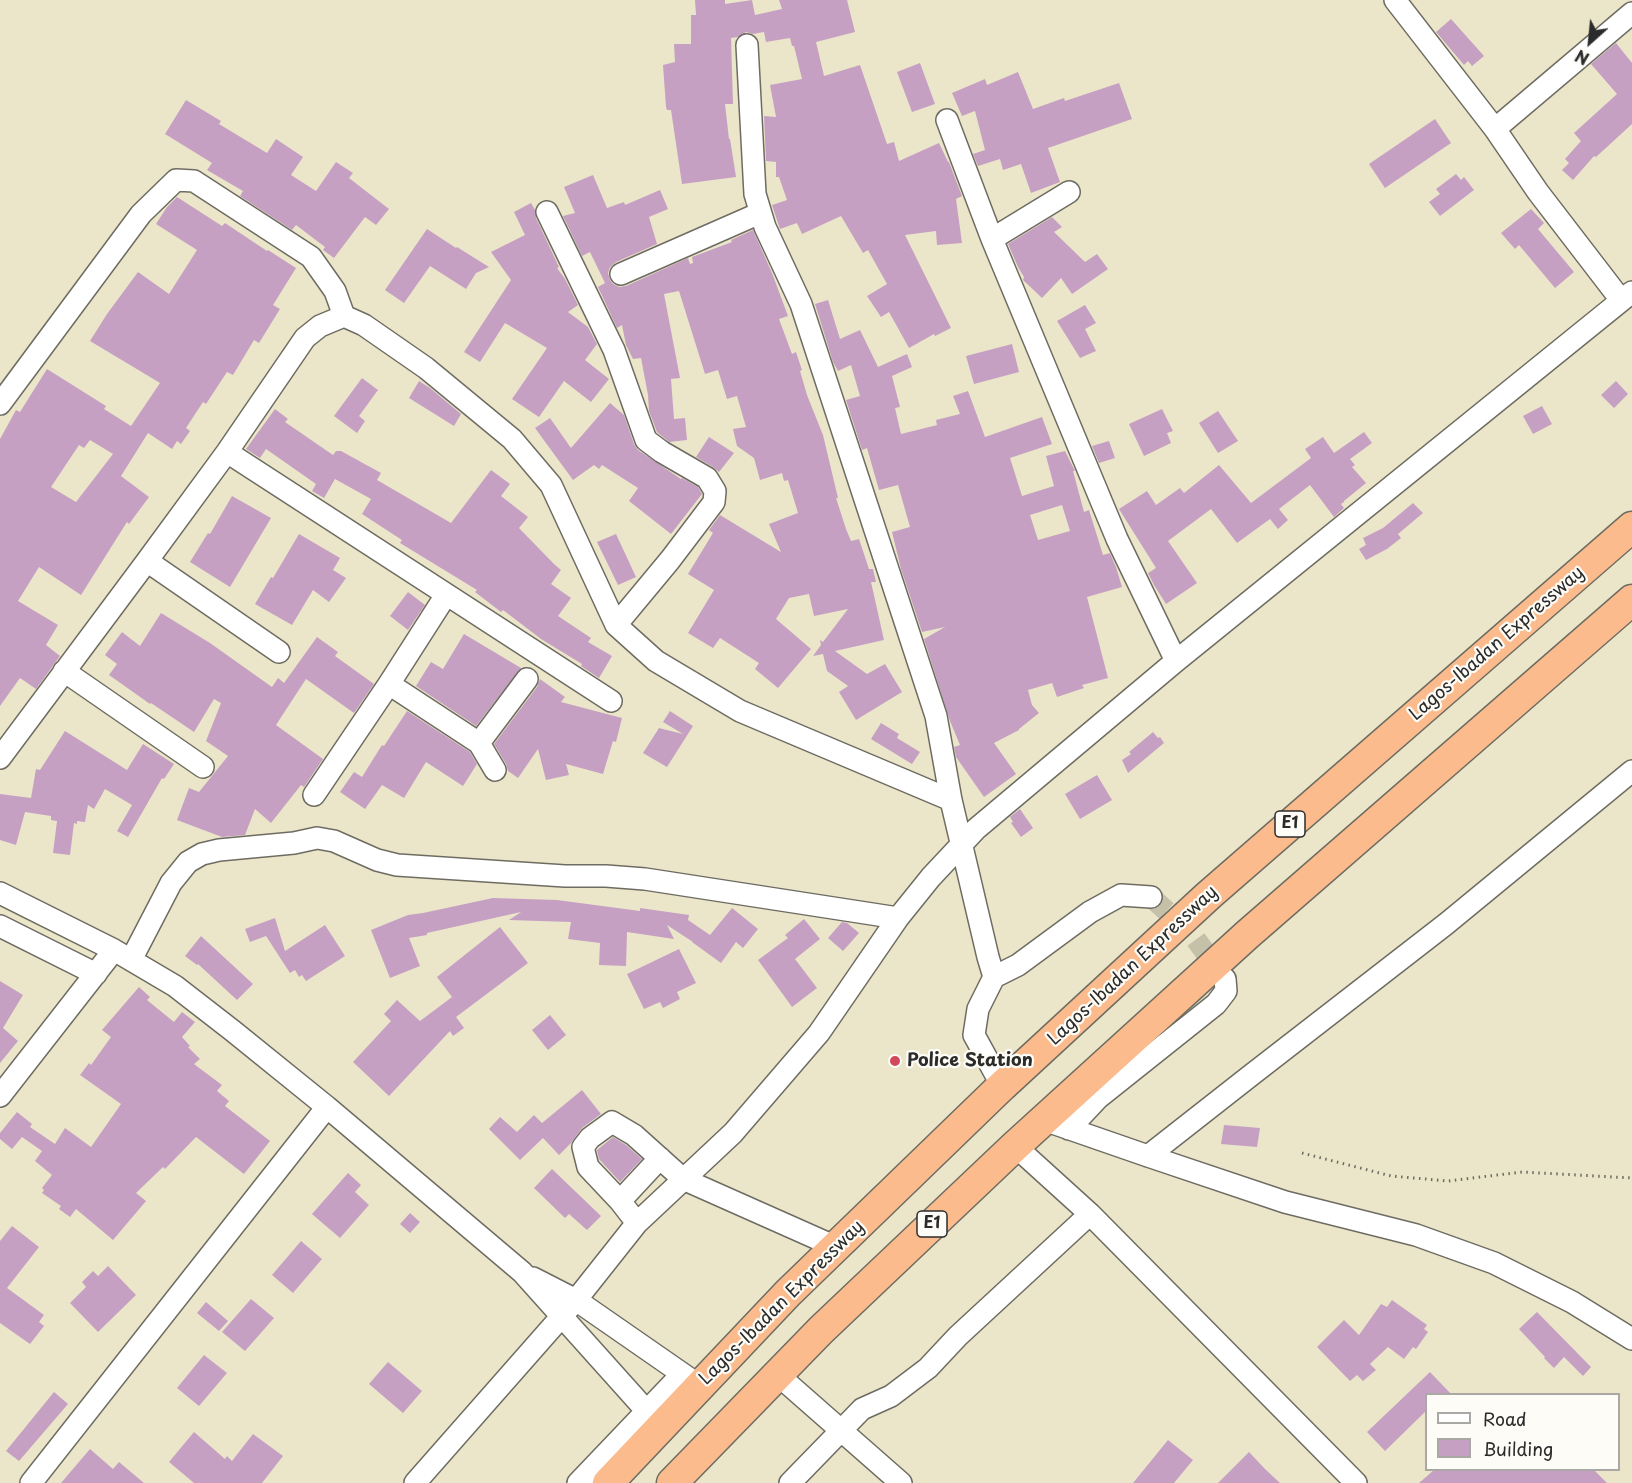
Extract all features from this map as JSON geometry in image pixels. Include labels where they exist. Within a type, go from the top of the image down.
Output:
[{"type":"highway","name":"Lagos-Ibadan Expressway","points":[[608,1483],[653,1419],[691,1380],[788,1293],[1002,1086],[1209,896],[1632,527]]},
{"type":"highway","name":"E1","points":[[672,1483],[821,1330],[1015,1146],[1057,1124],[1248,934],[1632,600]]},
{"type":"street","points":[[415,1483],[576,1300],[637,1223],[733,1133],[819,1033],[898,918],[930,877],[976,829],[1176,661],[1627,296],[1538,192],[1495,129],[1395,0]]},
{"type":"street","points":[[1495,129],[1632,13]]},
{"type":"street","points":[[747,45],[755,194],[760,213],[801,304],[936,716],[951,801],[994,977]]},
{"type":"street","points":[[947,120],[992,239],[1117,539],[1176,661]]},
{"type":"street","points":[[0,404],[141,214],[176,180],[194,181],[311,257],[335,291],[344,316],[364,325],[426,368],[512,439],[551,485],[616,625],[656,661],[740,711],[951,801]]},
{"type":"street","points":[[992,239],[1069,192]]},
{"type":"street","points":[[547,212],[614,350],[646,440],[706,478],[715,491],[714,502],[616,625]]},
{"type":"street","points":[[621,274],[760,213]]},
{"type":"street","points":[[0,758],[227,452],[305,338],[320,326],[344,316]]},
{"type":"street","points":[[227,452],[611,701]]},
{"type":"street","points":[[147,561],[279,652]]},
{"type":"street","points":[[314,795],[446,595]]},
{"type":"street","points":[[64,671],[203,767]]},
{"type":"street","points":[[478,743],[527,679]]},
{"type":"street","points":[[389,684],[478,743],[495,770]]},
{"type":"street","points":[[1148,1156],[1446,924],[1632,771]]},
{"type":"street","points":[[0,1096],[96,974],[123,955],[171,883],[188,862],[202,854],[219,850],[294,843],[317,838],[334,841],[377,860],[397,865],[645,879],[898,918]]},
{"type":"street","points":[[0,893],[123,955],[175,986],[327,1107],[522,1272],[653,1419],[578,1483]]},
{"type":"street","points":[[1002,1086],[974,1035],[978,1009],[994,977],[1018,965],[1081,918],[1120,896],[1151,897]]},
{"type":"street","points":[[1,928],[96,974]]},
{"type":"street","points":[[1057,1124],[1098,1098],[1215,1004],[1226,991],[1225,979]]},
{"type":"street","points":[[31,1483],[327,1107]]},
{"type":"street","points":[[637,1223],[588,1167],[583,1148],[590,1138],[612,1122],[634,1136],[683,1179],[836,1247]]},
{"type":"street","points":[[1057,1124],[1285,1202],[1416,1236],[1494,1263],[1572,1302],[1632,1339]]},
{"type":"street","points":[[1015,1146],[1089,1214],[1356,1483]]},
{"type":"street","points":[[620,1201],[660,1158]]},
{"type":"street","points":[[790,1483],[862,1409],[891,1396],[928,1368],[958,1336],[1089,1214]]},
{"type":"street","points":[[522,1272],[576,1300],[691,1380]]},
{"type":"street","points":[[778,1375],[900,1483]]},
{"type":"path","points":[[1302,1153],[1391,1176],[1448,1181],[1522,1172],[1632,1178]]},
{"type":"building","points":[[695,0],[725,0],[725,4],[752,0],[755,15],[782,9],[779,0],[847,0],[855,32],[816,42],[824,76],[860,65],[887,144],[894,142],[899,161],[939,143],[962,196],[956,199],[962,243],[937,245],[936,231],[905,235],[951,328],[935,336],[934,334],[909,348],[889,312],[881,317],[867,296],[887,284],[868,250],[863,253],[841,216],[802,234],[797,223],[780,229],[772,205],[787,200],[779,177],[776,177],[776,162],[766,161],[764,116],[776,117],[770,85],[802,79],[790,38],[766,42],[764,32],[753,34],[746,32],[731,38],[733,104],[725,104],[736,177],[682,184],[671,110],[667,110],[666,107],[663,65],[675,62],[674,44],[691,44],[691,15],[696,15]]},
{"type":"building","points":[[1451,19],[1484,56],[1472,66],[1468,61],[1464,65],[1436,32]]},
{"type":"building","points":[[1616,43],[1632,63],[1632,124],[1596,157],[1594,156],[1573,180],[1562,170],[1569,163],[1565,159],[1581,141],[1574,133],[1617,94],[1591,64]]},
{"type":"building","points":[[920,63],[935,104],[912,112],[897,72]]},
{"type":"building","points":[[1018,72],[1033,109],[1119,83],[1132,119],[1048,148],[1060,182],[1031,193],[1021,164],[1003,170],[1000,159],[978,166],[973,154],[985,150],[975,111],[962,116],[952,93],[985,79],[987,85]]},
{"type":"building","points":[[186,100],[221,121],[219,124],[267,153],[276,139],[303,157],[291,175],[316,191],[336,162],[353,173],[349,178],[389,209],[376,225],[365,217],[334,258],[323,250],[325,247],[296,225],[292,230],[240,196],[243,191],[207,170],[212,163],[165,134]]},
{"type":"building","points":[[1435,119],[1451,143],[1385,188],[1369,164]]},
{"type":"building","points":[[1456,174],[1461,180],[1464,177],[1474,190],[1440,216],[1429,202],[1440,194],[1436,189]]},
{"type":"building","points":[[593,175],[607,208],[624,202],[625,205],[660,190],[668,209],[649,217],[657,244],[616,262],[610,267],[608,273],[610,280],[619,287],[688,258],[690,264],[693,263],[692,257],[732,242],[731,240],[753,230],[788,316],[779,319],[792,354],[796,352],[807,395],[823,435],[838,498],[836,498],[846,529],[851,541],[859,539],[869,569],[873,569],[876,582],[871,582],[884,640],[835,651],[867,674],[885,664],[902,692],[856,720],[839,692],[848,686],[827,671],[823,654],[813,656],[821,645],[820,640],[823,642],[848,609],[814,616],[809,594],[789,598],[776,619],[811,649],[778,688],[755,669],[759,663],[720,638],[713,648],[688,633],[714,590],[688,574],[713,533],[709,530],[720,515],[781,552],[769,524],[798,513],[788,480],[784,481],[782,473],[760,480],[754,458],[737,446],[733,429],[746,427],[737,396],[727,399],[718,370],[705,374],[679,291],[664,294],[680,378],[671,379],[674,419],[685,418],[687,440],[669,442],[657,432],[649,411],[641,358],[633,359],[626,345],[622,325],[617,328],[598,287],[605,283],[590,252],[582,256],[563,216],[575,213],[564,187]]},
{"type":"building","points":[[177,197],[222,226],[225,223],[296,268],[273,305],[280,309],[259,343],[254,340],[233,375],[227,372],[206,404],[203,402],[186,428],[190,431],[181,444],[177,441],[172,449],[148,433],[121,476],[149,497],[129,524],[127,522],[81,595],[39,567],[18,601],[58,625],[46,645],[60,656],[36,689],[20,678],[0,706],[0,439],[16,410],[20,412],[47,369],[106,406],[104,409],[131,426],[160,383],[90,341],[138,272],[169,294],[197,250],[156,224]],"holes":[[[90,440],[113,454],[76,502],[51,487],[79,445],[84,448]]]},
{"type":"building","points":[[531,203],[559,267],[557,268],[578,305],[568,312],[588,327],[597,344],[585,360],[609,379],[591,402],[564,381],[539,417],[512,399],[547,348],[505,323],[480,362],[464,352],[511,280],[491,252],[525,235],[514,212]]},
{"type":"building","points":[[1531,209],[1544,223],[1538,229],[1574,272],[1555,288],[1519,245],[1515,249],[1501,233]]},
{"type":"building","points":[[1052,217],[1062,227],[1054,232],[1085,262],[1097,254],[1108,269],[1072,294],[1061,278],[1042,298],[1023,280],[1024,277],[1008,244]]},
{"type":"building","points":[[427,229],[489,267],[476,273],[466,289],[430,266],[404,303],[385,290]]},
{"type":"building","points":[[828,300],[840,339],[860,330],[878,367],[907,354],[912,367],[892,376],[900,407],[895,408],[901,434],[937,425],[936,420],[960,414],[953,396],[968,391],[985,437],[1042,417],[1052,444],[1010,458],[1022,496],[1054,486],[1046,456],[1065,451],[1075,471],[1073,471],[1084,512],[1089,510],[1103,555],[1110,553],[1116,567],[1122,587],[1087,597],[1108,678],[1082,685],[1084,688],[1057,697],[1052,683],[1028,690],[1032,705],[1039,713],[1019,730],[994,743],[1016,774],[984,797],[956,757],[954,747],[960,745],[924,639],[945,627],[922,632],[901,569],[892,532],[910,527],[898,485],[879,490],[867,448],[862,450],[846,400],[860,396],[851,365],[838,371],[833,362],[815,304]],"holes":[[[1062,505],[1070,531],[1038,540],[1030,515]]]},
{"type":"building","points":[[1085,305],[1096,323],[1085,329],[1096,351],[1080,358],[1057,321]]},
{"type":"building","points":[[1012,344],[1019,372],[974,384],[966,356]]},
{"type":"building","points":[[362,378],[378,390],[359,416],[365,421],[357,433],[334,416]]},
{"type":"building","points":[[419,381],[461,414],[454,426],[409,398]]},
{"type":"building","points":[[1616,381],[1628,394],[1614,408],[1601,395]]},
{"type":"building","points":[[610,403],[624,415],[638,450],[681,479],[698,487],[702,494],[671,534],[629,501],[638,488],[602,465],[599,469],[594,465],[573,480],[535,428],[550,418],[571,448]]},
{"type":"building","points":[[1542,406],[1552,424],[1533,434],[1523,416]]},
{"type":"building","points":[[275,409],[288,419],[285,422],[333,455],[336,451],[341,451],[381,473],[377,480],[451,523],[491,470],[510,484],[501,496],[528,517],[519,528],[561,570],[551,584],[571,598],[558,616],[591,638],[588,642],[612,656],[599,678],[503,610],[501,612],[475,592],[477,590],[400,543],[402,540],[362,514],[371,499],[335,479],[324,498],[312,491],[316,484],[266,449],[260,458],[246,449]]},
{"type":"building","points":[[1162,409],[1173,431],[1167,433],[1171,443],[1144,456],[1129,424]]},
{"type":"building","points":[[1218,411],[1238,441],[1218,453],[1199,423]]},
{"type":"building","points":[[1364,432],[1372,443],[1350,459],[1355,465],[1352,467],[1366,483],[1341,504],[1344,508],[1334,517],[1310,485],[1279,509],[1288,520],[1278,529],[1270,519],[1237,543],[1211,509],[1168,541],[1197,583],[1166,604],[1148,573],[1156,568],[1119,509],[1147,491],[1156,505],[1180,488],[1184,493],[1219,465],[1251,503],[1311,458],[1305,449],[1323,437],[1334,453]]},
{"type":"building","points":[[709,437],[734,453],[719,472],[696,457]]},
{"type":"building","points":[[1109,441],[1115,458],[1099,463],[1092,446]]},
{"type":"building","points":[[232,496],[271,518],[230,587],[190,562],[208,533],[210,534]]},
{"type":"building","points":[[1413,503],[1423,513],[1398,534],[1401,538],[1387,549],[1366,560],[1359,549],[1366,545],[1363,538],[1383,528]]},
{"type":"building","points":[[299,534],[340,558],[333,570],[346,578],[329,602],[313,590],[292,625],[255,604]]},
{"type":"building","points":[[616,534],[636,577],[618,585],[597,542]]},
{"type":"building","points":[[408,592],[425,605],[408,630],[390,616]]},
{"type":"building","points":[[161,613],[210,643],[272,687],[278,678],[284,683],[317,637],[338,652],[335,656],[374,684],[354,713],[306,679],[276,725],[323,759],[304,787],[301,785],[271,823],[255,809],[245,835],[222,837],[177,820],[189,788],[199,792],[228,756],[206,741],[221,703],[214,699],[194,732],[109,675],[117,664],[105,655],[122,632],[140,646]]},
{"type":"building","points":[[464,634],[521,668],[476,726],[416,686],[431,662],[443,669]]},
{"type":"building","points":[[540,679],[565,697],[561,702],[622,718],[616,742],[613,741],[603,774],[566,764],[569,775],[546,780],[538,749],[518,778],[508,771],[494,744],[537,687]]},
{"type":"building","points":[[407,711],[470,752],[477,764],[463,786],[426,762],[404,798],[382,785],[365,809],[340,792],[354,772],[362,777]]},
{"type":"building","points":[[670,711],[693,726],[667,767],[643,753],[659,728],[683,734],[663,722]]},
{"type":"building","points":[[881,723],[899,734],[897,738],[920,752],[912,764],[871,739]]},
{"type":"building","points":[[65,731],[127,770],[143,744],[174,764],[164,779],[162,778],[128,837],[117,831],[132,805],[105,789],[94,809],[88,805],[85,822],[74,823],[70,855],[53,853],[57,821],[51,820],[51,816],[25,812],[16,845],[0,840],[0,794],[31,798],[36,769],[40,770]]},
{"type":"building","points":[[1153,732],[1164,743],[1128,773],[1122,760]]},
{"type":"building","points":[[1097,775],[1112,800],[1080,819],[1065,794]]},
{"type":"building","points":[[1020,809],[1033,828],[1021,837],[1011,823],[1013,822],[1010,817]]},
{"type":"building","points":[[493,898],[557,900],[689,915],[688,920],[710,935],[732,908],[758,929],[743,948],[736,942],[721,963],[667,925],[674,939],[627,932],[626,966],[599,965],[600,943],[568,939],[571,922],[509,920],[521,912],[409,938],[420,966],[390,978],[371,930],[408,915]]},
{"type":"building","points":[[275,918],[285,951],[325,925],[345,956],[306,981],[302,975],[299,977],[295,970],[290,973],[266,936],[250,942],[245,929]]},
{"type":"building","points":[[804,919],[820,939],[795,959],[817,988],[792,1007],[758,960],[788,938],[785,935]]},
{"type":"building","points":[[842,922],[847,923],[859,933],[843,951],[828,938]]},
{"type":"building","points":[[500,927],[528,963],[456,1017],[464,1028],[453,1036],[450,1031],[389,1096],[353,1062],[391,1021],[384,1014],[397,1000],[420,1021],[452,997],[437,977]]},
{"type":"building","points":[[201,936],[253,984],[237,1000],[198,964],[185,956]]},
{"type":"building","points":[[679,949],[696,983],[677,992],[680,999],[663,1008],[660,1002],[644,1009],[627,974]]},
{"type":"building","points":[[0,981],[23,995],[3,1028],[18,1041],[0,1063]]},
{"type":"building","points":[[139,987],[150,997],[147,1000],[174,1022],[182,1012],[195,1022],[182,1037],[200,1059],[194,1064],[222,1085],[217,1091],[229,1101],[225,1106],[270,1141],[244,1174],[196,1137],[165,1169],[163,1167],[136,1193],[146,1201],[113,1240],[76,1209],[70,1217],[59,1209],[61,1206],[42,1193],[44,1190],[42,1188],[52,1175],[35,1161],[42,1151],[22,1137],[12,1149],[0,1139],[0,1133],[17,1112],[32,1124],[30,1127],[55,1144],[65,1128],[91,1147],[121,1104],[80,1075],[89,1063],[91,1065],[111,1037],[102,1030]]},
{"type":"building","points":[[550,1015],[566,1035],[548,1050],[532,1030]]},
{"type":"building","points":[[582,1090],[601,1114],[582,1128],[559,1155],[543,1138],[520,1160],[489,1129],[500,1117],[517,1132],[534,1115],[542,1123]]},
{"type":"building","points":[[1224,1125],[1260,1128],[1257,1147],[1221,1144]]},
{"type":"building","points":[[613,1137],[642,1159],[620,1182],[599,1159],[597,1150]]},
{"type":"building","points":[[552,1169],[601,1216],[587,1230],[569,1214],[565,1218],[534,1188]]},
{"type":"building","points":[[348,1173],[361,1185],[355,1192],[369,1205],[340,1238],[312,1214]]},
{"type":"building","points":[[410,1213],[420,1222],[410,1233],[400,1224]]},
{"type":"building","points":[[12,1226],[39,1247],[7,1288],[44,1315],[39,1322],[44,1326],[30,1344],[0,1323],[0,1241]]},
{"type":"building","points":[[301,1241],[322,1259],[293,1293],[272,1275]]},
{"type":"building","points":[[108,1266],[136,1295],[98,1332],[70,1303],[86,1287],[82,1282],[93,1271],[98,1276]]},
{"type":"building","points":[[251,1299],[274,1318],[245,1351],[222,1332]]},
{"type":"building","points":[[1392,1300],[1427,1325],[1424,1329],[1428,1332],[1416,1349],[1413,1347],[1404,1359],[1388,1347],[1370,1364],[1376,1370],[1363,1381],[1357,1375],[1350,1381],[1317,1347],[1344,1320],[1359,1335],[1381,1304],[1387,1307]]},
{"type":"building","points":[[206,1302],[228,1321],[219,1331],[197,1313]]},
{"type":"building","points":[[1537,1312],[1591,1367],[1583,1376],[1564,1357],[1554,1368],[1519,1329]]},
{"type":"building","points":[[204,1355],[227,1373],[199,1406],[177,1388]]},
{"type":"building","points":[[388,1362],[422,1391],[403,1413],[369,1384]]},
{"type":"building","points":[[1430,1372],[1450,1393],[1425,1393],[1425,1412],[1385,1451],[1367,1432]]},
{"type":"building","points":[[54,1392],[68,1404],[19,1461],[6,1451]]},
{"type":"building","points":[[194,1432],[225,1459],[227,1456],[232,1461],[253,1434],[283,1456],[262,1483],[194,1483],[169,1462]]},
{"type":"building","points":[[1168,1440],[1193,1460],[1174,1483],[1133,1483]]},
{"type":"building","points":[[90,1449],[113,1469],[119,1462],[144,1483],[61,1483]]},
{"type":"building","points":[[1249,1452],[1280,1483],[1218,1483]]},
{"type":"building","points":[[1433,1471],[1595,1471],[1607,1483],[1419,1483]]},
{"type":"tunnel","points":[[1151,897],[1191,933],[1223,976]]},
{"type":"place","name":"Police Station","points":[[895,1061]]}]
